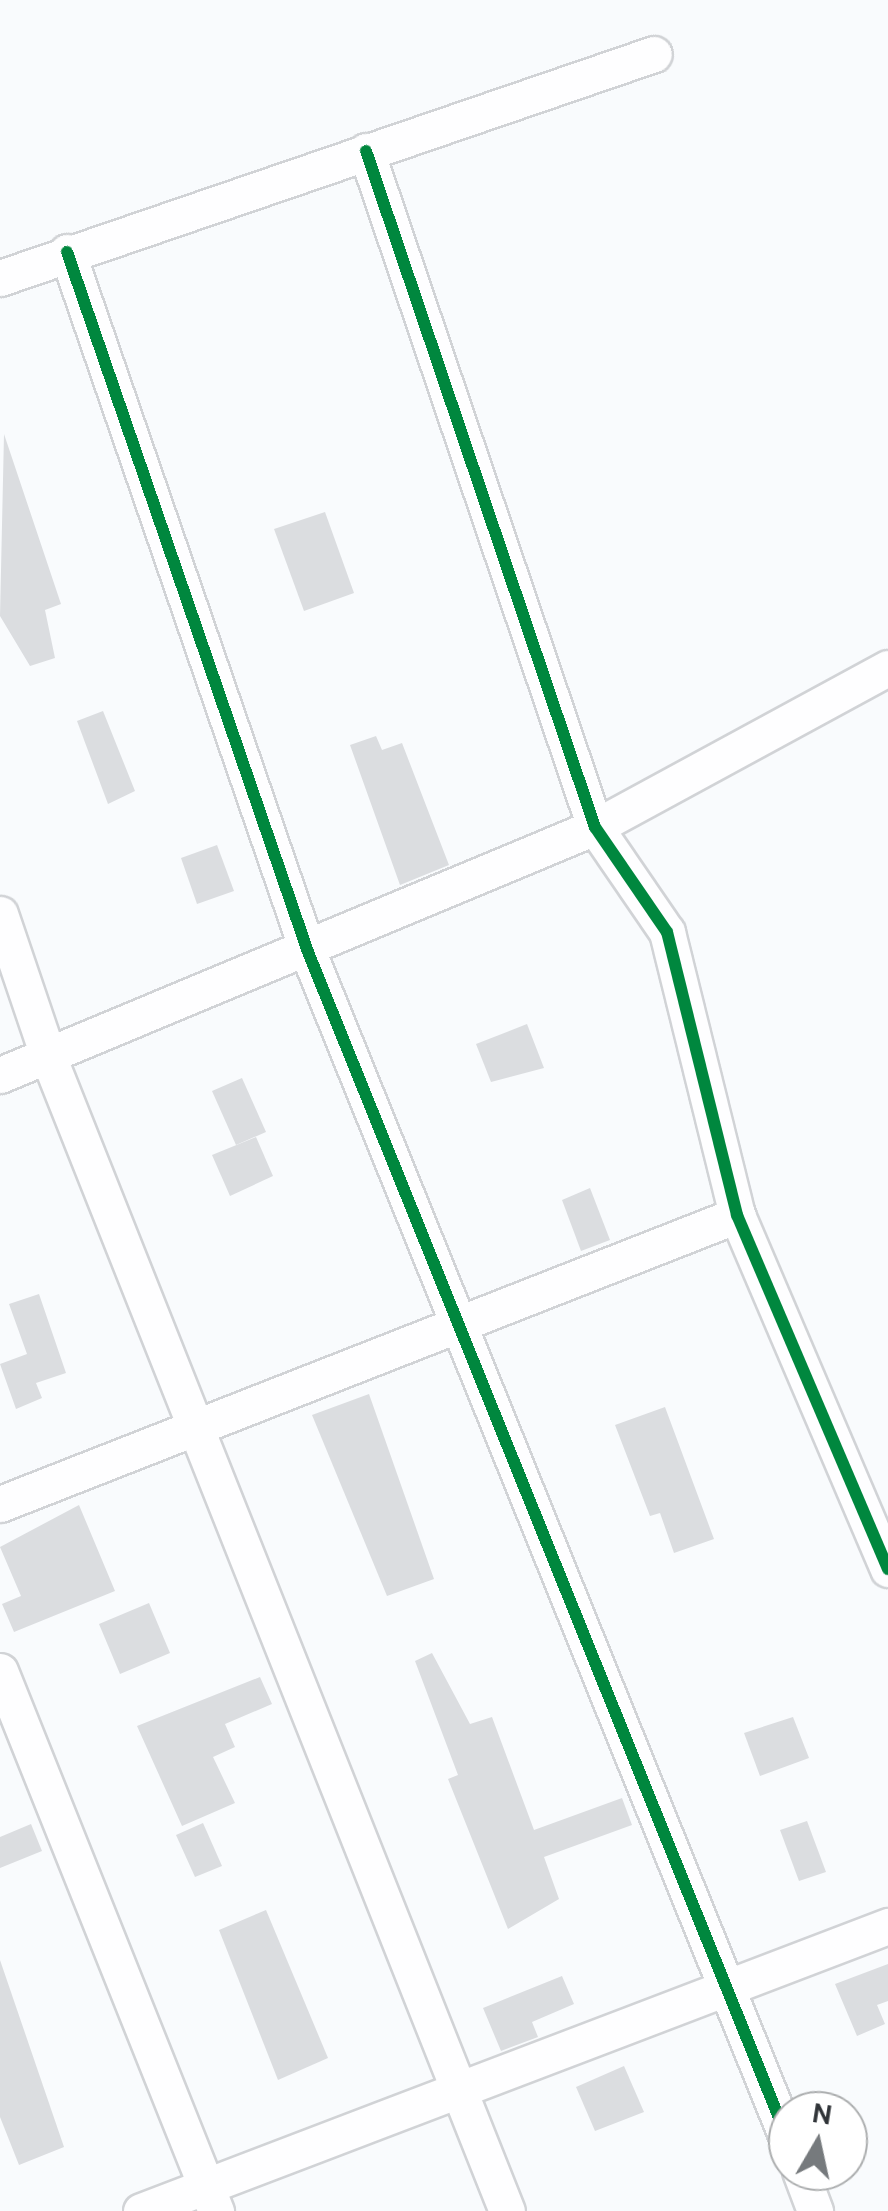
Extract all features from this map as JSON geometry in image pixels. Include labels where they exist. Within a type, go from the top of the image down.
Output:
[{"type":"street","points":[[0,278],[654,54]]},
{"type":"street","points":[[366,151],[595,827],[666,932],[737,1215],[888,1569]]},
{"type":"street","points":[[67,252],[308,952],[769,2091]]},
{"type":"street","points":[[0,1075],[308,952],[595,827],[888,668]]},
{"type":"street","points":[[0,914],[48,1056],[507,2211]]},
{"type":"street","points":[[0,1504],[737,1215]]},
{"type":"street","points":[[0,1671],[212,2199]]},
{"type":"street","points":[[141,2211],[212,2199],[458,2090],[888,1926]]},
{"type":"building","points":[[4,434],[61,604],[45,610],[55,658],[30,666],[0,616]]},
{"type":"building","points":[[325,512],[354,593],[304,611],[274,529]]},
{"type":"building","points":[[103,711],[135,791],[108,804],[77,721]]},
{"type":"building","points":[[376,736],[382,750],[402,743],[449,865],[400,885],[350,745]]},
{"type":"building","points":[[217,845],[234,891],[197,904],[181,858]]},
{"type":"building","points":[[527,1024],[544,1068],[491,1082],[476,1044]]},
{"type":"building","points":[[242,1078],[266,1132],[236,1145],[212,1091]]},
{"type":"building","points":[[256,1137],[273,1176],[230,1196],[212,1155]]},
{"type":"building","points":[[590,1188],[610,1240],[581,1251],[562,1200]]},
{"type":"building","points":[[39,1294],[66,1373],[36,1383],[42,1398],[16,1409],[0,1364],[27,1354],[9,1304]]},
{"type":"building","points":[[369,1394],[434,1579],[387,1596],[312,1415]]},
{"type":"building","points":[[665,1407],[714,1539],[674,1553],[660,1513],[650,1516],[615,1425]]},
{"type":"building","points":[[79,1505],[115,1591],[14,1632],[2,1604],[21,1596],[0,1547]]},
{"type":"building","points":[[149,1603],[170,1653],[120,1674],[99,1624]]},
{"type":"building","points":[[432,1653],[470,1724],[492,1717],[534,1830],[622,1798],[632,1825],[544,1857],[559,1899],[508,1929],[448,1779],[458,1775],[415,1661]]},
{"type":"building","points":[[260,1677],[272,1704],[225,1724],[235,1747],[213,1757],[235,1803],[182,1826],[137,1726]]},
{"type":"building","points":[[793,1717],[809,1758],[760,1776],[744,1733]]},
{"type":"building","points":[[807,1821],[826,1872],[799,1881],[780,1830]]},
{"type":"building","points":[[203,1823],[222,1866],[195,1877],[176,1835]]},
{"type":"building","points":[[31,1824],[42,1851],[0,1868],[0,1837]]},
{"type":"building","points":[[266,1910],[328,2058],[278,2080],[219,1930]]},
{"type":"building","points":[[0,1960],[64,2147],[19,2165],[0,2117]]},
{"type":"building","points":[[888,1964],[888,2001],[877,2005],[885,2024],[857,2036],[835,1984]]},
{"type":"building","points":[[562,1976],[574,2004],[532,2022],[538,2037],[501,2051],[483,2008]]},
{"type":"building","points":[[624,2066],[644,2112],[595,2131],[576,2087]]},
{"type":"cycle path","points":[[366,151],[595,827],[667,932],[737,1215],[888,1569]]},
{"type":"cycle path","points":[[67,252],[308,952],[768,2091]]}]
